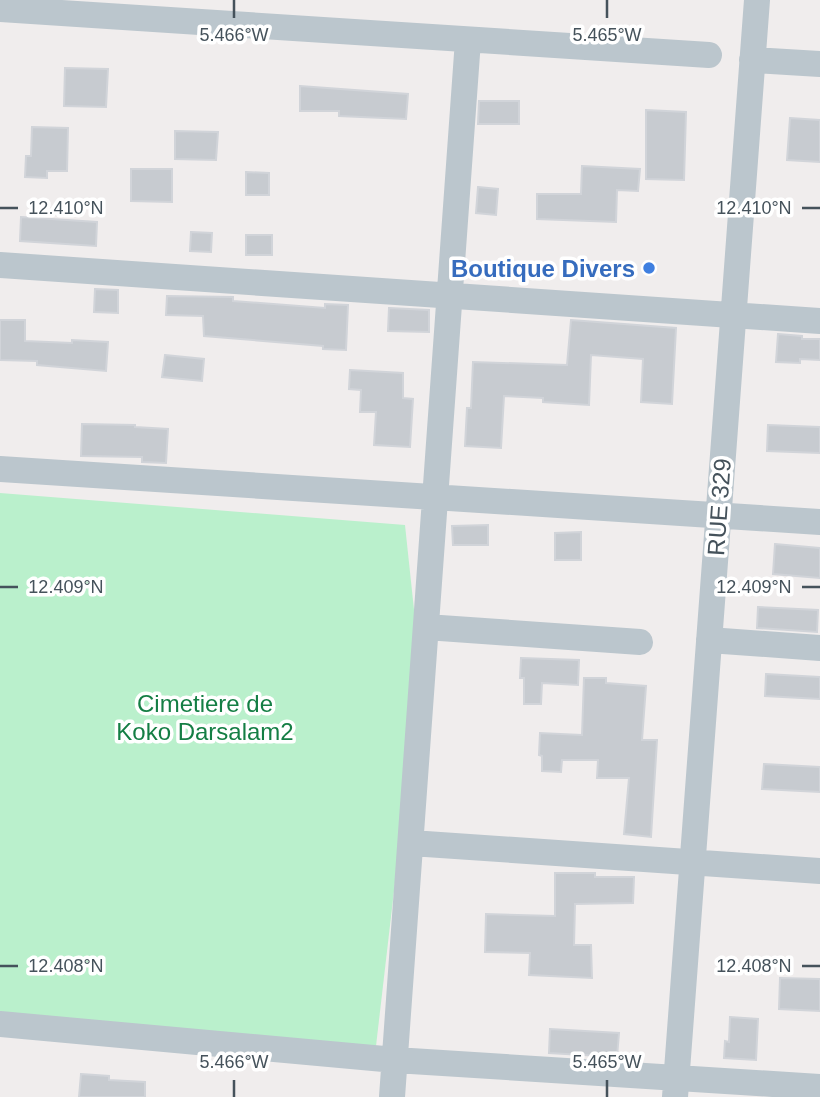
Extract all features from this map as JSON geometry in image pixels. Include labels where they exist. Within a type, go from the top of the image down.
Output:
[{"type":"street","name":"RUE 329","points":[[675,1088],[757,0]]},
{"type":"street","points":[[0,9],[129,9],[468,40],[709,55]]},
{"type":"street","points":[[392,1097],[468,40]]},
{"type":"street","points":[[752,60],[820,64]]},
{"type":"street","points":[[0,265],[820,321]]},
{"type":"street","points":[[0,469],[820,522]]},
{"type":"street","points":[[426,627],[640,642]]},
{"type":"street","points":[[709,640],[820,648]]},
{"type":"street","points":[[411,843],[820,871]]},
{"type":"street","points":[[0,1024],[675,1088],[820,1087]]},
{"type":"green space","name":"Cimetiere de Koko Darsalam2","points":[[0,493],[405,525],[417,638],[407,779],[376,1046],[0,1013]]},
{"type":"building","points":[[65,68],[108,69],[106,107],[64,106]]},
{"type":"building","points":[[300,86],[408,94],[406,119],[339,116],[339,111],[300,111]]},
{"type":"building","points":[[479,101],[519,101],[519,124],[478,124]]},
{"type":"building","points":[[646,110],[686,112],[684,180],[646,179]]},
{"type":"building","points":[[790,118],[820,120],[820,162],[787,160]]},
{"type":"building","points":[[32,127],[68,128],[67,171],[47,171],[47,178],[25,177],[26,156],[31,156]]},
{"type":"building","points":[[175,131],[218,132],[216,160],[175,159]]},
{"type":"building","points":[[582,166],[640,169],[638,191],[617,190],[616,222],[537,219],[537,194],[581,194]]},
{"type":"building","points":[[131,169],[172,169],[172,202],[131,201]]},
{"type":"building","points":[[246,172],[269,173],[269,195],[246,195]]},
{"type":"building","points":[[478,187],[498,189],[496,215],[476,213]]},
{"type":"building","points":[[21,217],[97,222],[96,246],[20,241]]},
{"type":"building","points":[[191,232],[212,233],[211,252],[190,251]]},
{"type":"building","points":[[246,235],[272,235],[272,255],[246,255]]},
{"type":"building","points":[[95,289],[118,290],[118,313],[94,312]]},
{"type":"building","points":[[167,296],[233,297],[233,301],[325,308],[325,304],[348,305],[346,350],[204,336],[203,316],[166,315]]},
{"type":"building","points":[[389,308],[429,310],[429,332],[388,331]]},
{"type":"building","points":[[0,320],[25,320],[25,341],[108,342],[106,371],[37,365],[37,361],[0,360]]},
{"type":"building","points":[[571,320],[676,328],[672,404],[641,402],[643,359],[591,355],[589,405],[543,402],[543,398],[504,396],[501,448],[465,446],[467,408],[471,408],[473,362],[567,365]]},
{"type":"building","points":[[778,334],[802,336],[802,339],[820,339],[820,360],[776,362]]},
{"type":"building","points":[[165,355],[204,359],[202,381],[162,377]]},
{"type":"building","points":[[350,370],[403,373],[403,398],[413,399],[410,447],[374,445],[376,412],[360,412],[361,390],[349,389]]},
{"type":"building","points":[[82,424],[168,429],[166,463],[142,462],[142,457],[81,456]]},
{"type":"building","points":[[768,425],[820,427],[820,453],[767,451]]},
{"type":"building","points":[[488,525],[488,545],[453,545],[452,526]]},
{"type":"building","points":[[581,532],[581,560],[555,560],[555,533]]},
{"type":"building","points":[[775,544],[820,548],[820,578],[773,574]]},
{"type":"building","points":[[758,607],[818,610],[817,632],[757,628]]},
{"type":"building","points":[[521,658],[579,660],[578,685],[542,683],[541,704],[524,704],[524,678],[520,678]]},
{"type":"building","points":[[766,674],[820,677],[820,699],[765,696]]},
{"type":"building","points":[[584,678],[606,678],[606,683],[646,686],[642,740],[657,740],[651,837],[624,834],[629,778],[597,778],[598,760],[562,760],[561,772],[542,771],[542,756],[539,755],[540,733],[582,735]]},
{"type":"building","points":[[764,764],[820,767],[820,792],[762,789]]},
{"type":"building","points":[[555,873],[634,877],[633,903],[575,904],[574,945],[591,945],[592,978],[529,975],[530,953],[485,952],[486,914],[555,916]]},
{"type":"building","points":[[780,978],[820,979],[820,1011],[779,1009]]},
{"type":"building","points":[[730,1017],[758,1019],[756,1060],[724,1058],[725,1041],[729,1042]]},
{"type":"building","points":[[550,1029],[619,1033],[617,1057],[549,1053]]},
{"type":"building","points":[[81,1074],[109,1076],[109,1080],[145,1082],[145,1097],[79,1097]]},
{"type":"place","name":"Boutique Divers","points":[[649,268]]}]
